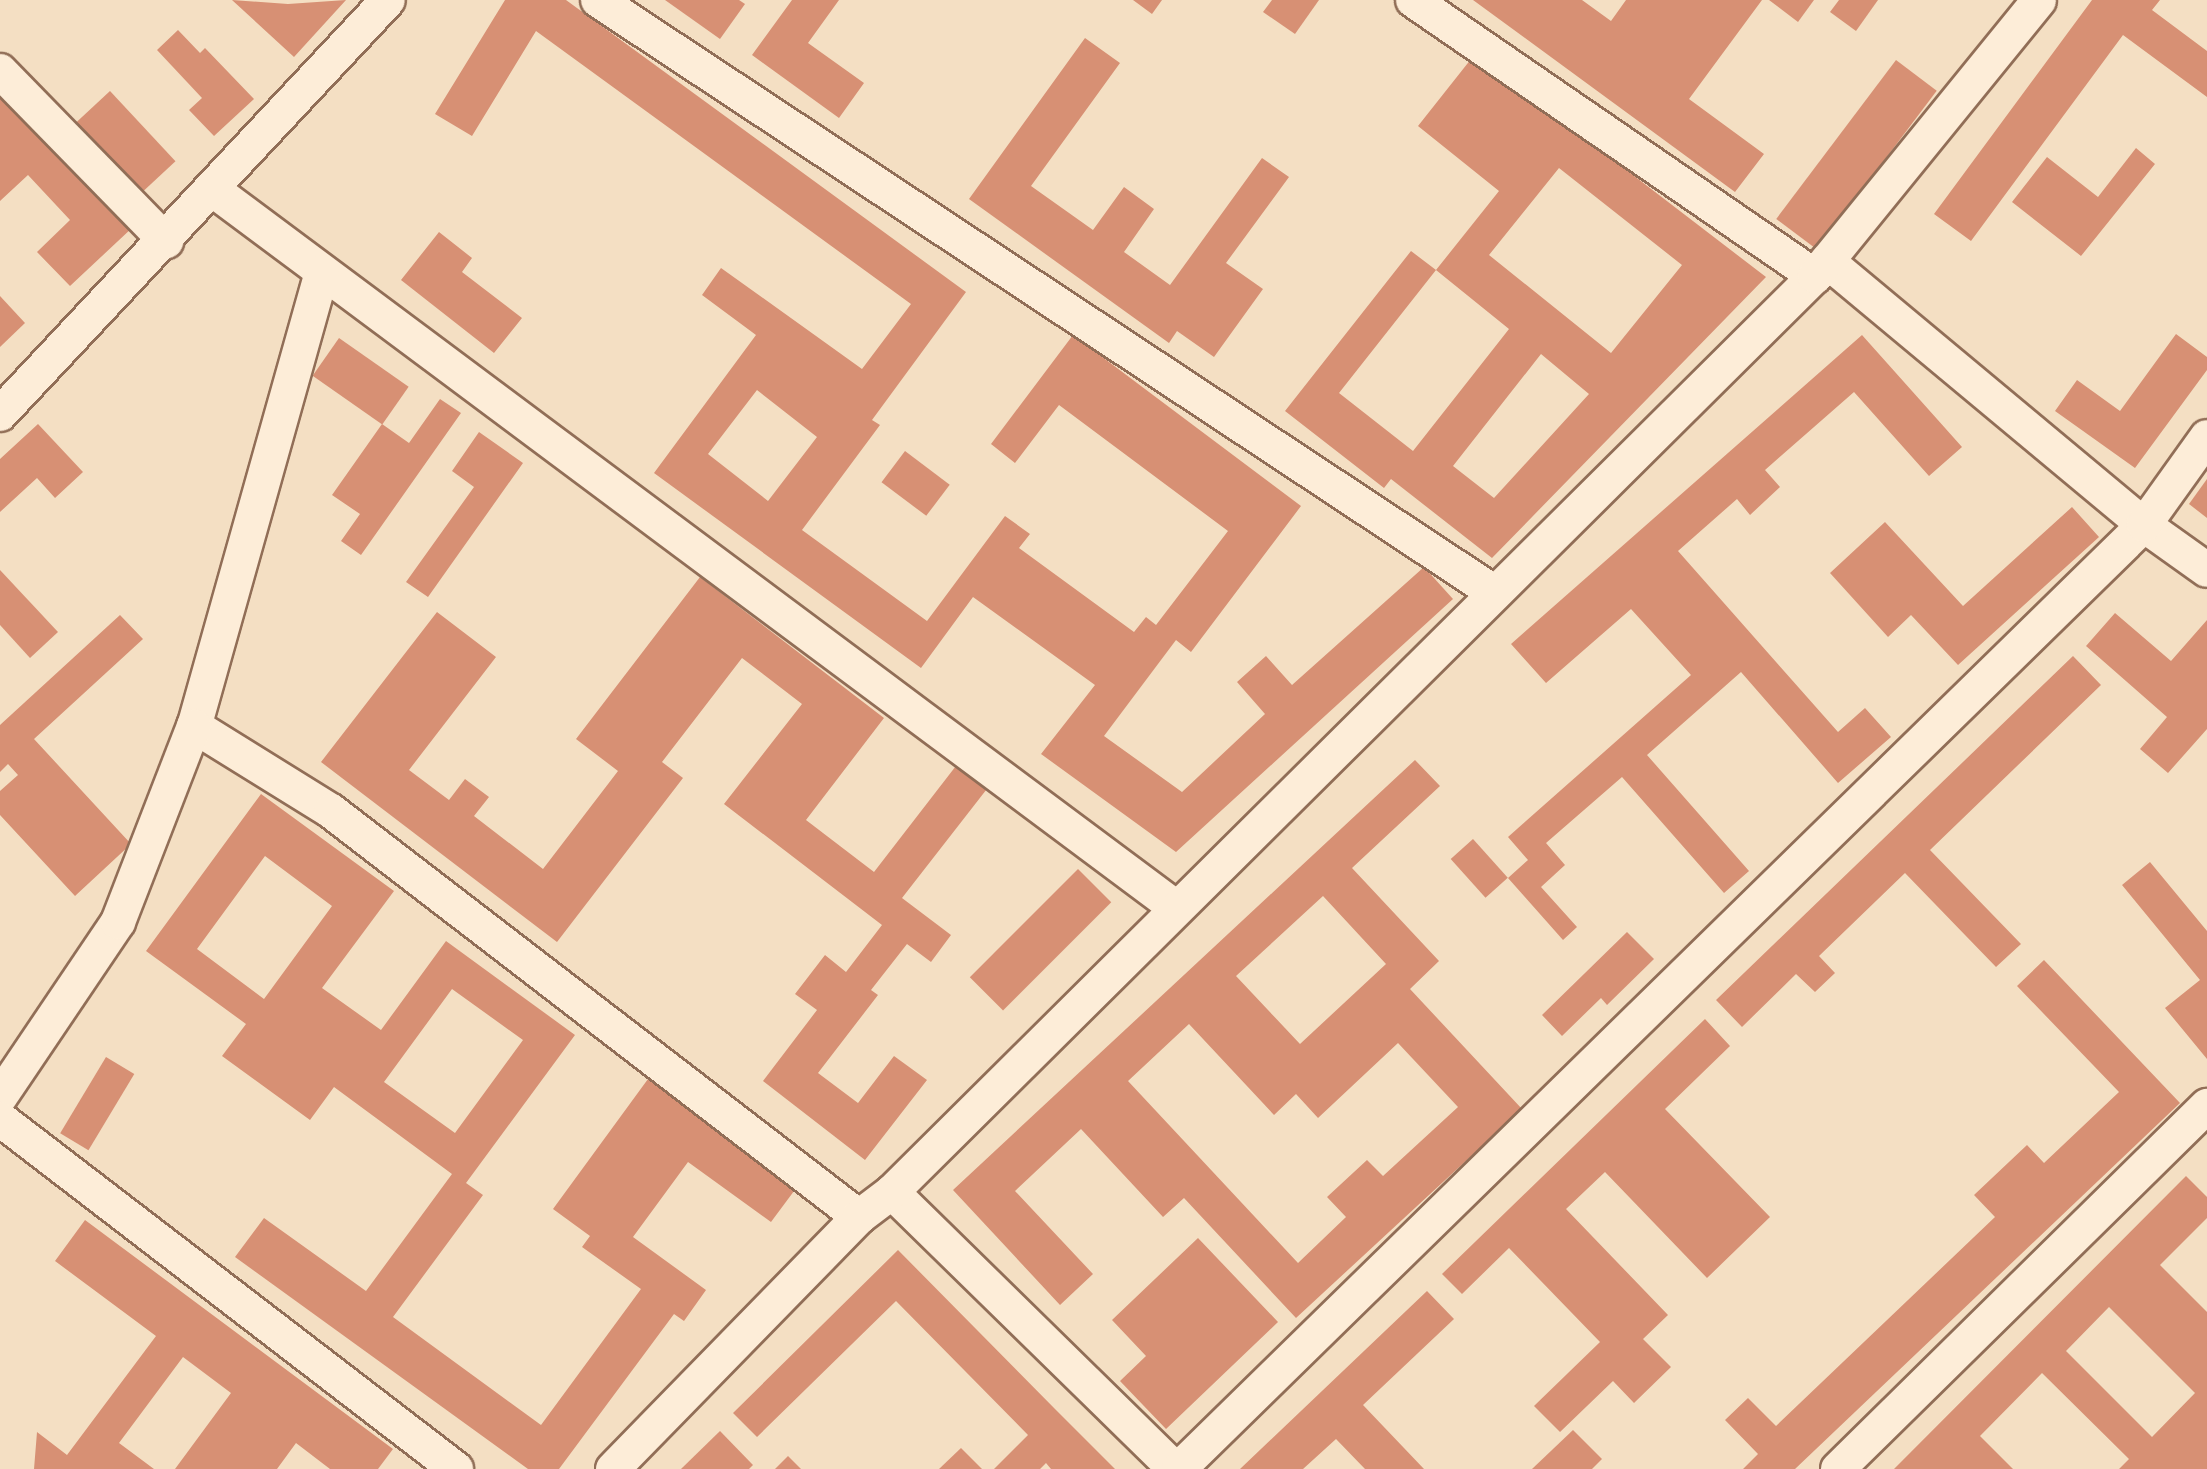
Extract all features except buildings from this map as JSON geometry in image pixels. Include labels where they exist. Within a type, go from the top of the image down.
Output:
[{"type":"street","points":[[0,414],[166,241],[388,0]]},
{"type":"street","points":[[598,0],[1495,593]]},
{"type":"street","points":[[1413,0],[1821,268],[2144,525],[2207,570]]},
{"type":"street","points":[[613,1469],[859,1217],[892,1192],[1175,907],[1821,268],[2039,0]]},
{"type":"street","points":[[0,71],[166,241]]},
{"type":"street","points":[[212,189],[1175,907]]},
{"type":"street","points":[[0,1097],[118,922],[194,726],[322,272]]},
{"type":"street","points":[[892,1192],[1177,1469],[2144,525],[2207,437]]},
{"type":"street","points":[[194,726],[331,811],[859,1217]]},
{"type":"street","points":[[1838,1469],[2207,1106]]},
{"type":"street","points":[[0,1119],[456,1469]]}]
